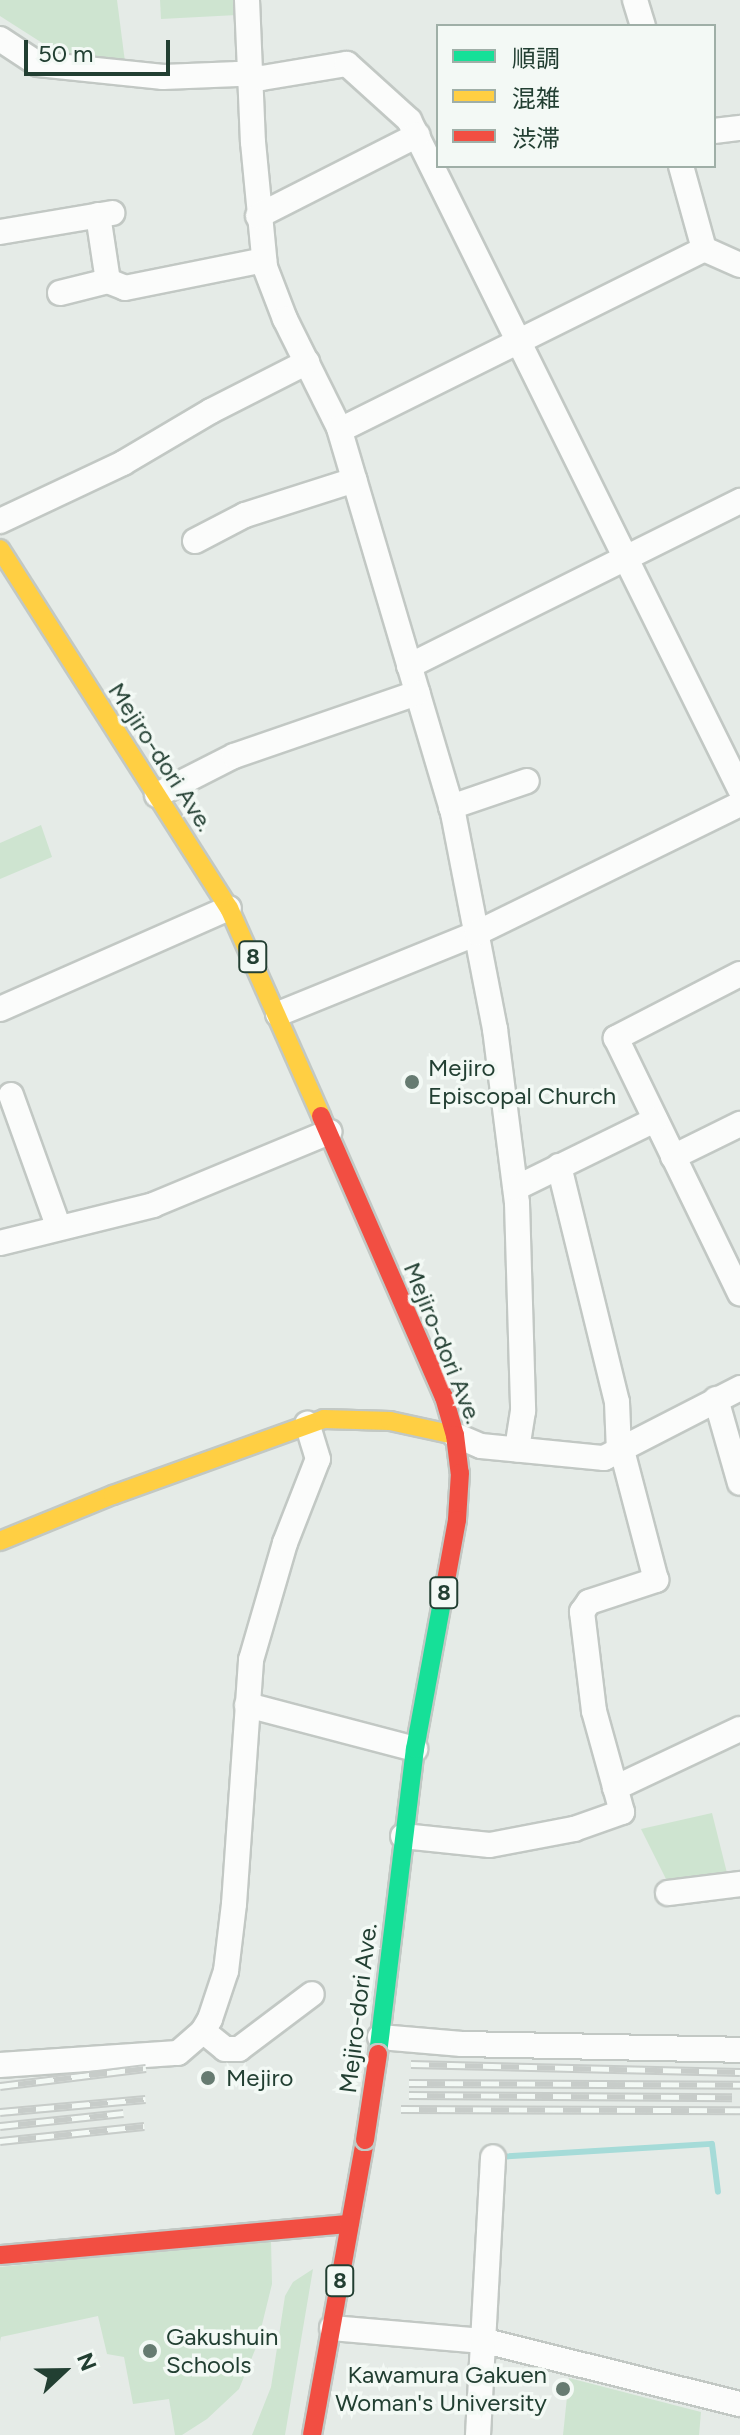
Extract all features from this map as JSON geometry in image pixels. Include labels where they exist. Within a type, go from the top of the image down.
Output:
[{"type":"main road","name":"Mejiro-dori Ave.","points":[[0,549],[229,908],[444,1397],[455,1435],[460,1473],[457,1520],[415,1749],[365,2140],[312,2435]]},
{"type":"main road","points":[[0,1541],[307,1424],[336,1418],[390,1421],[430,1427],[455,1435]]},
{"type":"main road","points":[[0,2255],[350,2224]]},
{"type":"street","points":[[247,0],[258,216],[264,260],[285,319],[340,430],[451,807],[477,933],[497,1043],[516,1188],[523,1411],[517,1450]]},
{"type":"street","points":[[635,0],[642,24]]},
{"type":"street","points":[[0,39],[38,64],[49,67],[163,77],[262,78],[347,64],[409,120],[740,789]]},
{"type":"street","points":[[716,131],[740,128]]},
{"type":"street","points":[[258,216],[418,135]]},
{"type":"street","points":[[682,168],[704,249]]},
{"type":"street","points":[[0,232],[105,214],[108,281]]},
{"type":"street","points":[[340,430],[704,249]]},
{"type":"street","points":[[704,249],[740,265]]},
{"type":"street","points":[[60,293],[108,281],[125,288],[264,260]]},
{"type":"street","points":[[0,521],[123,463],[211,411],[307,362]]},
{"type":"street","points":[[195,541],[245,515],[355,480]]},
{"type":"street","points":[[409,666],[740,501]]},
{"type":"street","points":[[157,795],[234,756],[417,693]]},
{"type":"street","points":[[451,807],[527,781]]},
{"type":"street","points":[[278,1014],[477,933],[740,804]]},
{"type":"street","points":[[0,1009],[229,908]]},
{"type":"street","points":[[737,1280],[616,1038],[740,974]]},
{"type":"street","points":[[11,1095],[59,1228]]},
{"type":"street","points":[[516,1188],[655,1120]]},
{"type":"street","points":[[673,1157],[740,1124]]},
{"type":"street","points":[[0,1243],[153,1205],[329,1132]]},
{"type":"street","points":[[403,1836],[490,1845],[574,1829],[622,1812],[594,1711],[582,1612],[589,1602],[656,1580],[621,1451],[617,1402],[559,1166]]},
{"type":"street","points":[[455,1435],[481,1446],[604,1458],[740,1388]]},
{"type":"street","points":[[716,1399],[740,1483]]},
{"type":"street","points":[[0,2065],[178,2053],[203,2031],[226,1971],[234,1904],[251,1660],[285,1543],[318,1459],[307,1424]]},
{"type":"street","points":[[247,1705],[415,1749]]},
{"type":"street","points":[[615,1788],[740,1729]]},
{"type":"street","points":[[668,1893],[740,1884]]},
{"type":"street","points":[[203,2031],[225,2049],[239,2049],[312,1994]]},
{"type":"street","points":[[379,2045],[740,2050]]},
{"type":"street","points":[[478,2435],[493,2157]]},
{"type":"street","points":[[332,2328],[485,2341],[740,2404]]},
{"type":"green space","points":[[0,0],[117,0],[125,62],[61,55],[0,16]]},
{"type":"green space","points":[[160,0],[236,0],[237,15],[161,19]]},
{"type":"green space","points":[[41,825],[52,857],[0,879],[0,843]]},
{"type":"green space","points":[[712,1813],[728,1877],[670,1887],[641,1829]]},
{"type":"green space","points":[[271,2240],[272,2284],[257,2345],[239,2389],[207,2419],[182,2435],[175,2435],[169,2399],[133,2404],[124,2357],[107,2354],[98,2316],[1,2337],[0,2342],[0,2267]]},
{"type":"green space","points":[[313,2269],[285,2435],[252,2435],[271,2387],[285,2296],[293,2282]]},
{"type":"green space","points":[[569,2378],[701,2412],[699,2435],[563,2435]]},
{"type":"waterway","points":[[497,2157],[712,2144],[718,2192]]},
{"type":"railway","points":[[411,2064],[740,2072]]},
{"type":"railway","points":[[0,2086],[146,2068]]},
{"type":"railway","points":[[409,2083],[740,2085]]},
{"type":"railway","points":[[409,2095],[732,2097]]},
{"type":"railway","points":[[0,2112],[145,2099]]},
{"type":"railway","points":[[401,2109],[740,2110]]},
{"type":"railway","points":[[0,2126],[123,2113]]},
{"type":"railway","points":[[0,2141],[144,2126]]},
{"type":"traffic: fast","points":[[378,2054],[415,1749],[443,1597]]},
{"type":"traffic: slow","points":[[0,549],[229,908],[321,1116]]},
{"type":"traffic: slow","points":[[0,1541],[113,1495],[324,1419],[390,1421],[455,1435]]},
{"type":"traffic: jam","points":[[321,1116],[444,1397],[455,1435],[460,1473],[457,1520],[443,1597]]},
{"type":"traffic: jam","points":[[365,2140],[378,2054]]},
{"type":"traffic: jam","points":[[312,2435],[365,2140]]},
{"type":"traffic: jam","points":[[0,2255],[350,2224]]},
{"type":"place","name":"Mejiro Episcopal Church","points":[[412,1082]]},
{"type":"place","name":"Mejiro","points":[[208,2078]]},
{"type":"place","name":"Gakushuin Schools","points":[[150,2351]]},
{"type":"place","name":"Kawamura Gakuen Woman's University","points":[[563,2389]]}]
